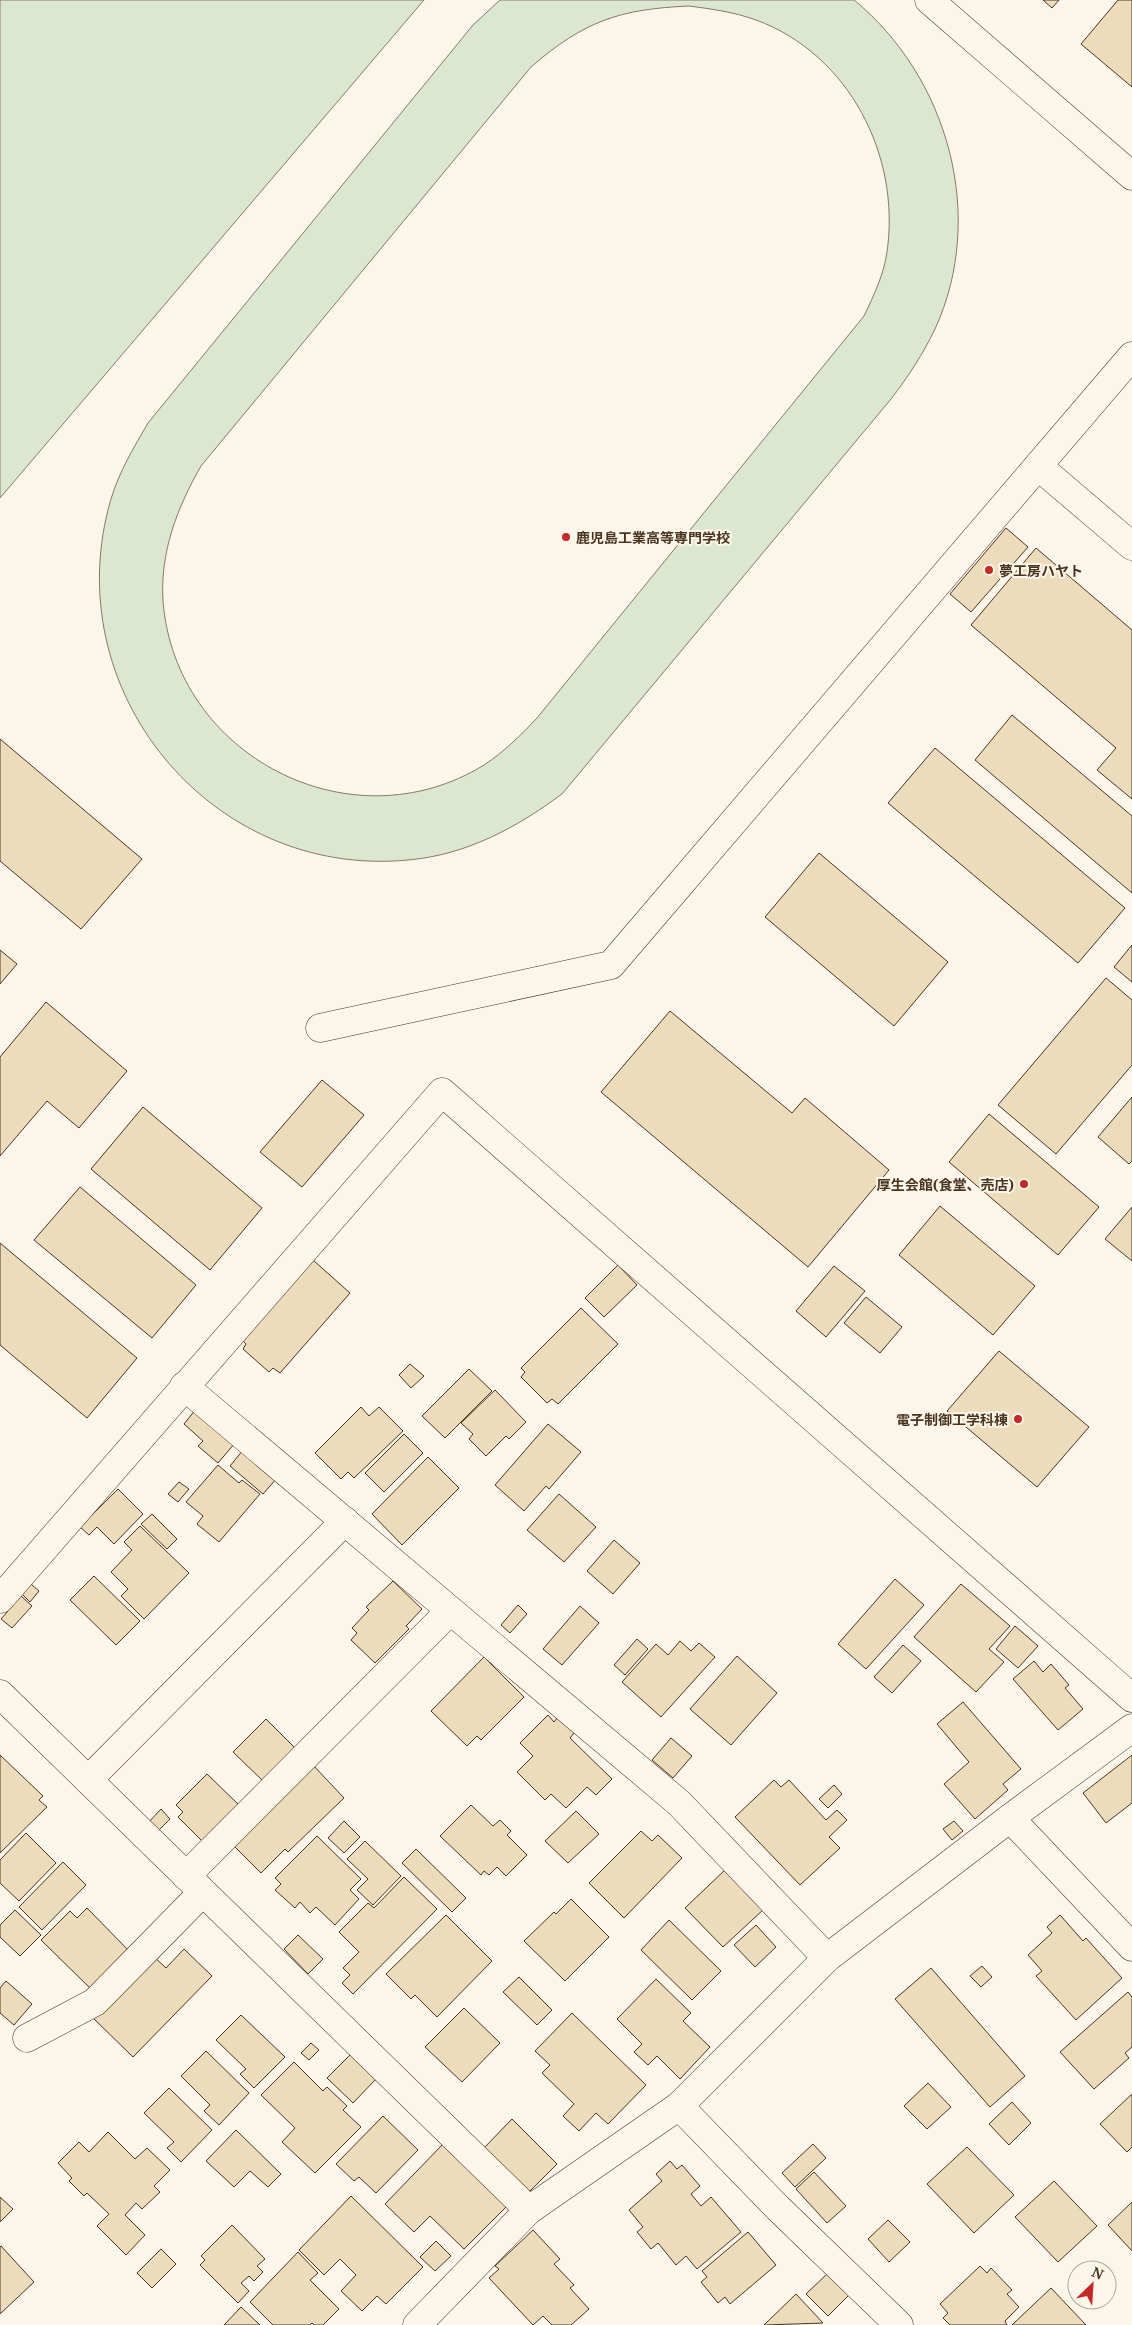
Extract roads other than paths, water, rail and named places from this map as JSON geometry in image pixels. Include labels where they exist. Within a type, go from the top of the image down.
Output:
[{"type":"street","points":[[930,0],[1132,176]]},
{"type":"street","points":[[320,1028],[611,965],[1132,356]]},
{"type":"street","points":[[1038,466],[1132,546]]},
{"type":"street","points":[[0,1599],[442,1092],[1132,1698]]},
{"type":"street","points":[[184,1386],[679,1804],[827,1958]]},
{"type":"street","points":[[88,1780],[345,1521]]},
{"type":"street","points":[[27,2038],[95,2002],[195,1884],[450,1611]]},
{"type":"street","points":[[0,1694],[529,2210]]},
{"type":"street","points":[[417,2325],[529,2210],[679,2106],[827,1958],[1010,1818],[1132,1728]]},
{"type":"street","points":[[1010,1818],[1132,1947]]},
{"type":"street","points":[[679,2106],[891,2322]]},
{"type":"place","name":"鹿児島工業高等専門学校","points":[[566,537]]},
{"type":"place","name":"夢工房ハヤト","points":[[989,570]]},
{"type":"place","name":"厚生会館(食堂、売店)","points":[[1024,1184]]},
{"type":"place","name":"電子制御工学科棟","points":[[1018,1419]]}]
